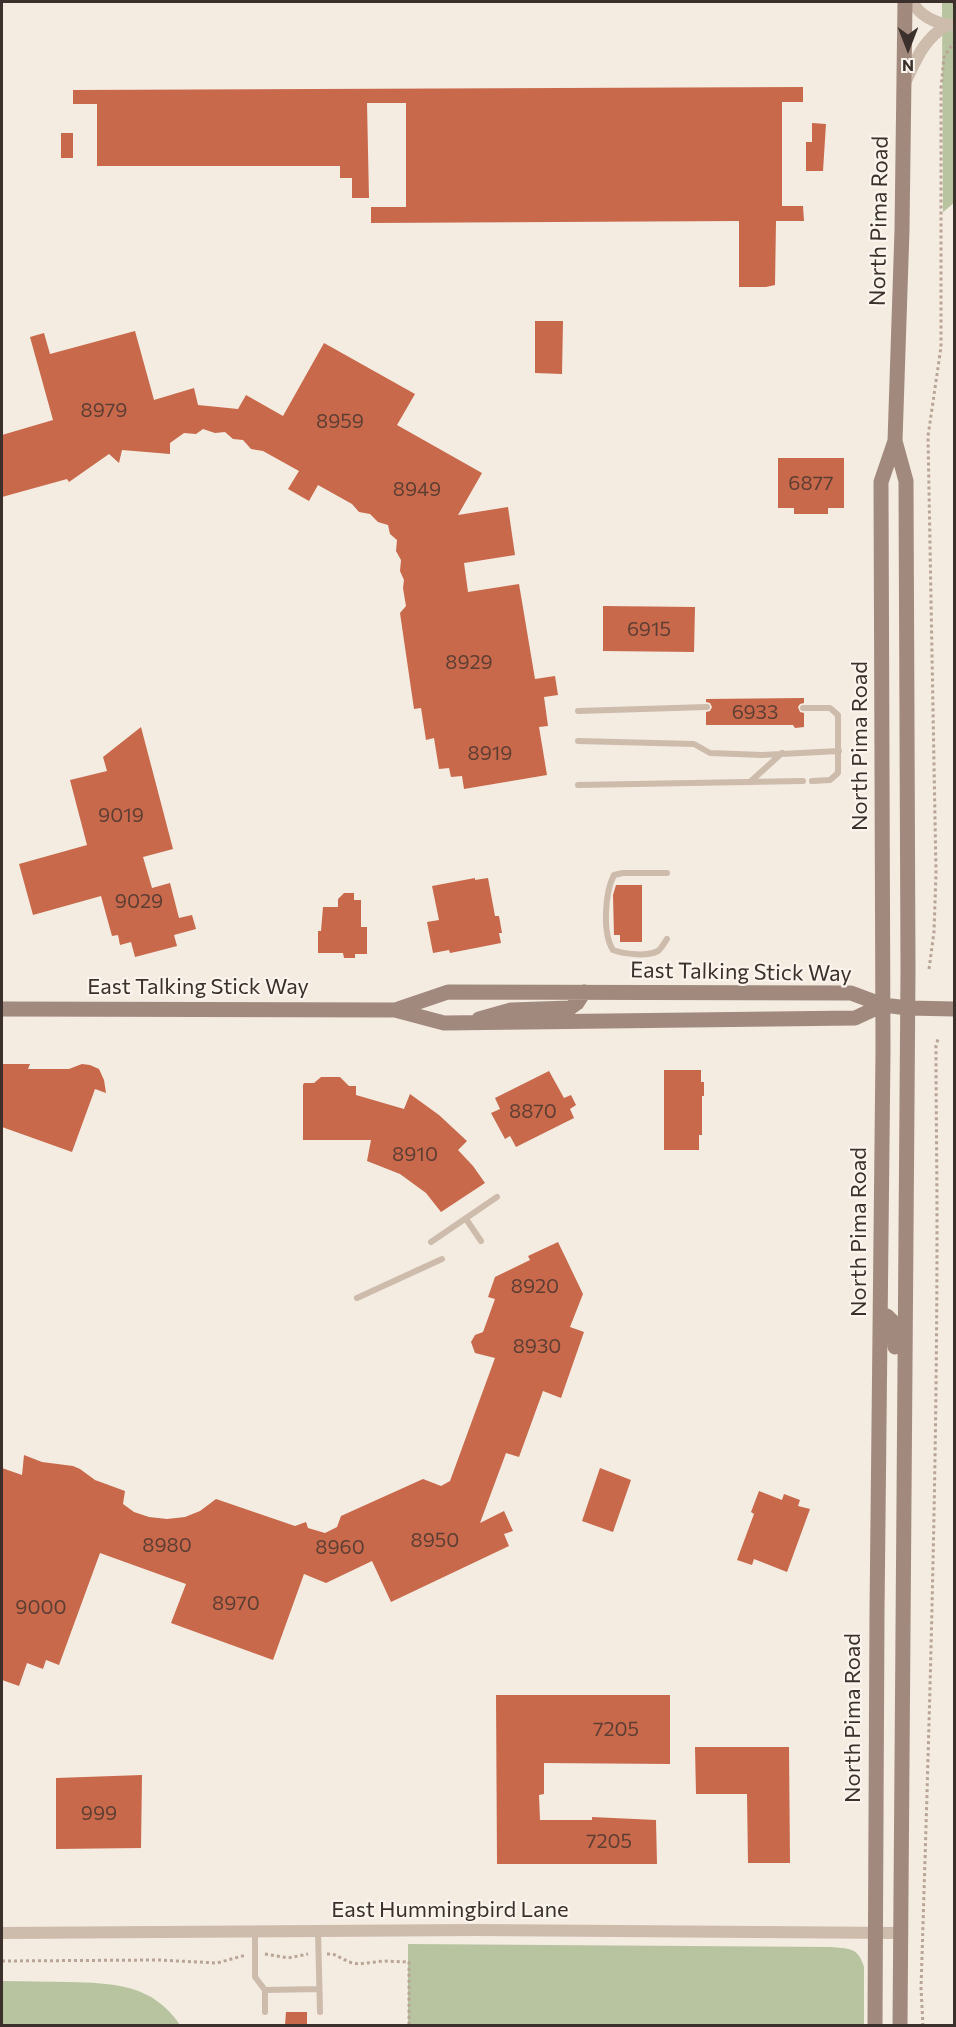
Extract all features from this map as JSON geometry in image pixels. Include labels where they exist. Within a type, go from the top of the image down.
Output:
[{"type":"main road","name":"North Pima Road","points":[[900,2025],[908,1008],[906,481],[895,441],[905,2]]},
{"type":"main road","name":"North Pima Road","points":[[874,2025],[883,1005],[881,482],[895,441]]},
{"type":"main road","name":"East Talking Stick Way","points":[[395,1010],[448,992],[851,993],[883,1005]]},
{"type":"main road","points":[[468,1023],[510,1010],[570,1008],[577,1003],[584,992]]},
{"type":"main road","name":"East Talking Stick Way","points":[[2,1009],[395,1010],[444,1023],[468,1023],[855,1018],[883,1005]]},
{"type":"main road","points":[[883,1005],[954,1009]]},
{"type":"main road","points":[[881,1314],[894,1323],[895,1328],[894,1451],[904,1477]]},
{"type":"street","points":[[913,2],[916,8],[930,19],[951,25]]},
{"type":"street","points":[[904,86],[923,45],[935,33],[951,25]]},
{"type":"street","name":"East Hummingbird Lane","points":[[2,1933],[476,1930],[899,1933]]},
{"type":"lane","points":[[579,711],[706,707]]},
{"type":"lane","points":[[803,708],[830,708],[838,715],[838,773],[830,780],[812,781]]},
{"type":"lane","points":[[578,741],[694,744],[710,753],[762,755],[839,751]]},
{"type":"lane","points":[[750,782],[783,753]]},
{"type":"lane","points":[[578,785],[803,781]]},
{"type":"lane","points":[[667,939],[658,951],[649,953],[622,953],[613,950],[607,934],[607,899],[608,885],[614,875],[668,873]]},
{"type":"lane","points":[[431,1242],[497,1197]]},
{"type":"lane","points":[[466,1219],[481,1241]]},
{"type":"lane","points":[[357,1298],[442,1259]]},
{"type":"lane","points":[[255,1932],[255,1977],[265,1990],[265,2012]]},
{"type":"lane","points":[[318,1932],[320,2012]]},
{"type":"lane","points":[[265,1990],[319,1989]]},
{"type":"path","points":[[929,969],[934,932],[936,873],[928,436],[941,347],[941,87],[944,57],[954,42]]},
{"type":"path","points":[[922,2025],[921,1988],[929,1740],[937,1227],[936,1046],[938,1040]]},
{"type":"path","points":[[2,1961],[159,1960],[217,1963],[243,1955],[273,1954],[288,1958],[306,1954],[333,1954],[358,1964],[384,1961],[409,1962],[409,2025]]},
{"type":"green space","points":[[942,2],[954,2],[954,203],[943,212]]},
{"type":"green space","points":[[408,1944],[830,1947],[847,1949],[859,1955],[864,1967],[864,2025],[408,2025]]},
{"type":"green space","points":[[2,1981],[101,1983],[131,1988],[157,2001],[180,2025],[2,2025]]},
{"type":"building","points":[[803,87],[803,102],[782,102],[782,206],[803,206],[804,221],[776,221],[775,285],[766,287],[739,287],[739,221],[371,223],[371,207],[406,207],[406,103],[367,103],[369,198],[352,198],[352,178],[340,178],[340,166],[97,166],[97,104],[73,104],[73,90]]},
{"type":"building","points":[[812,123],[826,124],[823,171],[806,171],[806,142],[812,142]]},
{"type":"building","points":[[61,133],[73,133],[73,158],[61,158]]},
{"type":"building","points":[[535,321],[563,321],[562,374],[535,373]]},
{"type":"building","points":[[135,331],[154,400],[194,388],[198,405],[238,409],[246,395],[283,416],[324,343],[415,394],[397,425],[482,473],[458,515],[508,507],[515,555],[464,563],[468,592],[519,584],[535,679],[555,676],[558,695],[544,697],[548,726],[539,727],[547,775],[464,789],[462,776],[451,777],[449,768],[439,769],[434,738],[426,740],[421,708],[414,709],[400,613],[406,606],[404,580],[400,571],[401,560],[396,551],[397,540],[390,534],[388,525],[378,522],[370,514],[359,512],[352,504],[318,485],[309,501],[288,489],[299,471],[263,451],[251,449],[243,440],[233,439],[225,432],[215,433],[203,429],[196,434],[184,433],[170,443],[170,454],[122,450],[119,463],[109,454],[69,482],[67,479],[2,497],[2,435],[53,420],[30,337],[44,333],[50,354]]},
{"type":"building","points":[[778,458],[844,458],[844,508],[828,508],[828,514],[794,514],[794,508],[778,508]]},
{"type":"building","points":[[603,606],[695,607],[694,652],[603,651]]},
{"type":"building","points":[[804,698],[804,703],[798,707],[800,712],[804,713],[804,727],[706,725],[706,712],[712,707],[706,699]]},
{"type":"building","points":[[141,727],[173,849],[143,857],[152,888],[170,883],[179,918],[192,915],[196,929],[174,935],[177,946],[135,957],[131,942],[120,945],[118,935],[112,936],[101,896],[33,915],[19,864],[87,845],[70,780],[107,771],[103,757]]},
{"type":"building","points":[[475,878],[475,880],[488,878],[495,916],[499,916],[501,943],[450,953],[449,950],[433,953],[427,922],[439,920],[432,886]]},
{"type":"building","points":[[616,885],[642,885],[642,942],[620,942],[620,935],[614,935],[613,895]]},
{"type":"building","points":[[344,893],[354,893],[354,900],[361,900],[361,927],[367,927],[367,954],[355,954],[355,958],[344,958],[343,953],[318,953],[318,931],[321,931],[323,907],[338,907],[338,899]]},
{"type":"building","points":[[2,1064],[30,1064],[28,1069],[69,1069],[82,1064],[99,1069],[106,1093],[95,1089],[72,1152],[2,1127]]},
{"type":"building","points":[[664,1070],[701,1070],[704,1096],[702,1096],[702,1135],[699,1135],[699,1150],[664,1150]]},
{"type":"building","points":[[549,1071],[564,1098],[571,1095],[576,1105],[570,1109],[574,1118],[516,1147],[510,1136],[505,1139],[491,1113],[500,1109],[495,1098]]},
{"type":"building","points":[[321,1077],[340,1077],[349,1086],[356,1086],[356,1095],[404,1109],[410,1094],[439,1115],[467,1141],[458,1150],[485,1183],[441,1212],[426,1193],[400,1174],[367,1161],[371,1140],[303,1140],[303,1085],[314,1083]]},
{"type":"building","points":[[558,1242],[583,1294],[570,1327],[584,1332],[561,1398],[543,1391],[519,1457],[506,1453],[480,1523],[504,1511],[513,1531],[504,1534],[509,1546],[391,1602],[372,1561],[326,1583],[304,1574],[273,1660],[171,1623],[186,1584],[100,1553],[59,1665],[46,1660],[43,1669],[27,1663],[19,1686],[2,1680],[2,1468],[22,1475],[24,1455],[42,1462],[73,1466],[95,1480],[125,1491],[123,1504],[134,1512],[149,1517],[167,1519],[185,1517],[200,1511],[216,1499],[295,1526],[306,1522],[308,1528],[325,1533],[337,1527],[341,1516],[423,1479],[441,1486],[450,1481],[495,1358],[475,1353],[471,1342],[475,1335],[483,1332],[495,1299],[488,1297],[495,1277],[530,1260],[528,1256]]},
{"type":"building","points":[[600,1468],[631,1480],[613,1532],[582,1521]]},
{"type":"building","points":[[759,1491],[782,1500],[784,1494],[800,1500],[798,1506],[810,1509],[787,1572],[754,1559],[752,1565],[737,1560],[754,1514],[751,1512]]},
{"type":"building","points":[[496,1695],[670,1695],[670,1764],[544,1763],[544,1794],[539,1795],[540,1820],[592,1820],[592,1817],[656,1820],[657,1864],[497,1864]]},
{"type":"building","points":[[695,1747],[789,1747],[790,1863],[748,1863],[747,1794],[696,1794]]},
{"type":"building","points":[[142,1775],[141,1848],[56,1849],[56,1778]]},
{"type":"building","points":[[286,2012],[307,2012],[307,2025],[285,2025]]}]
